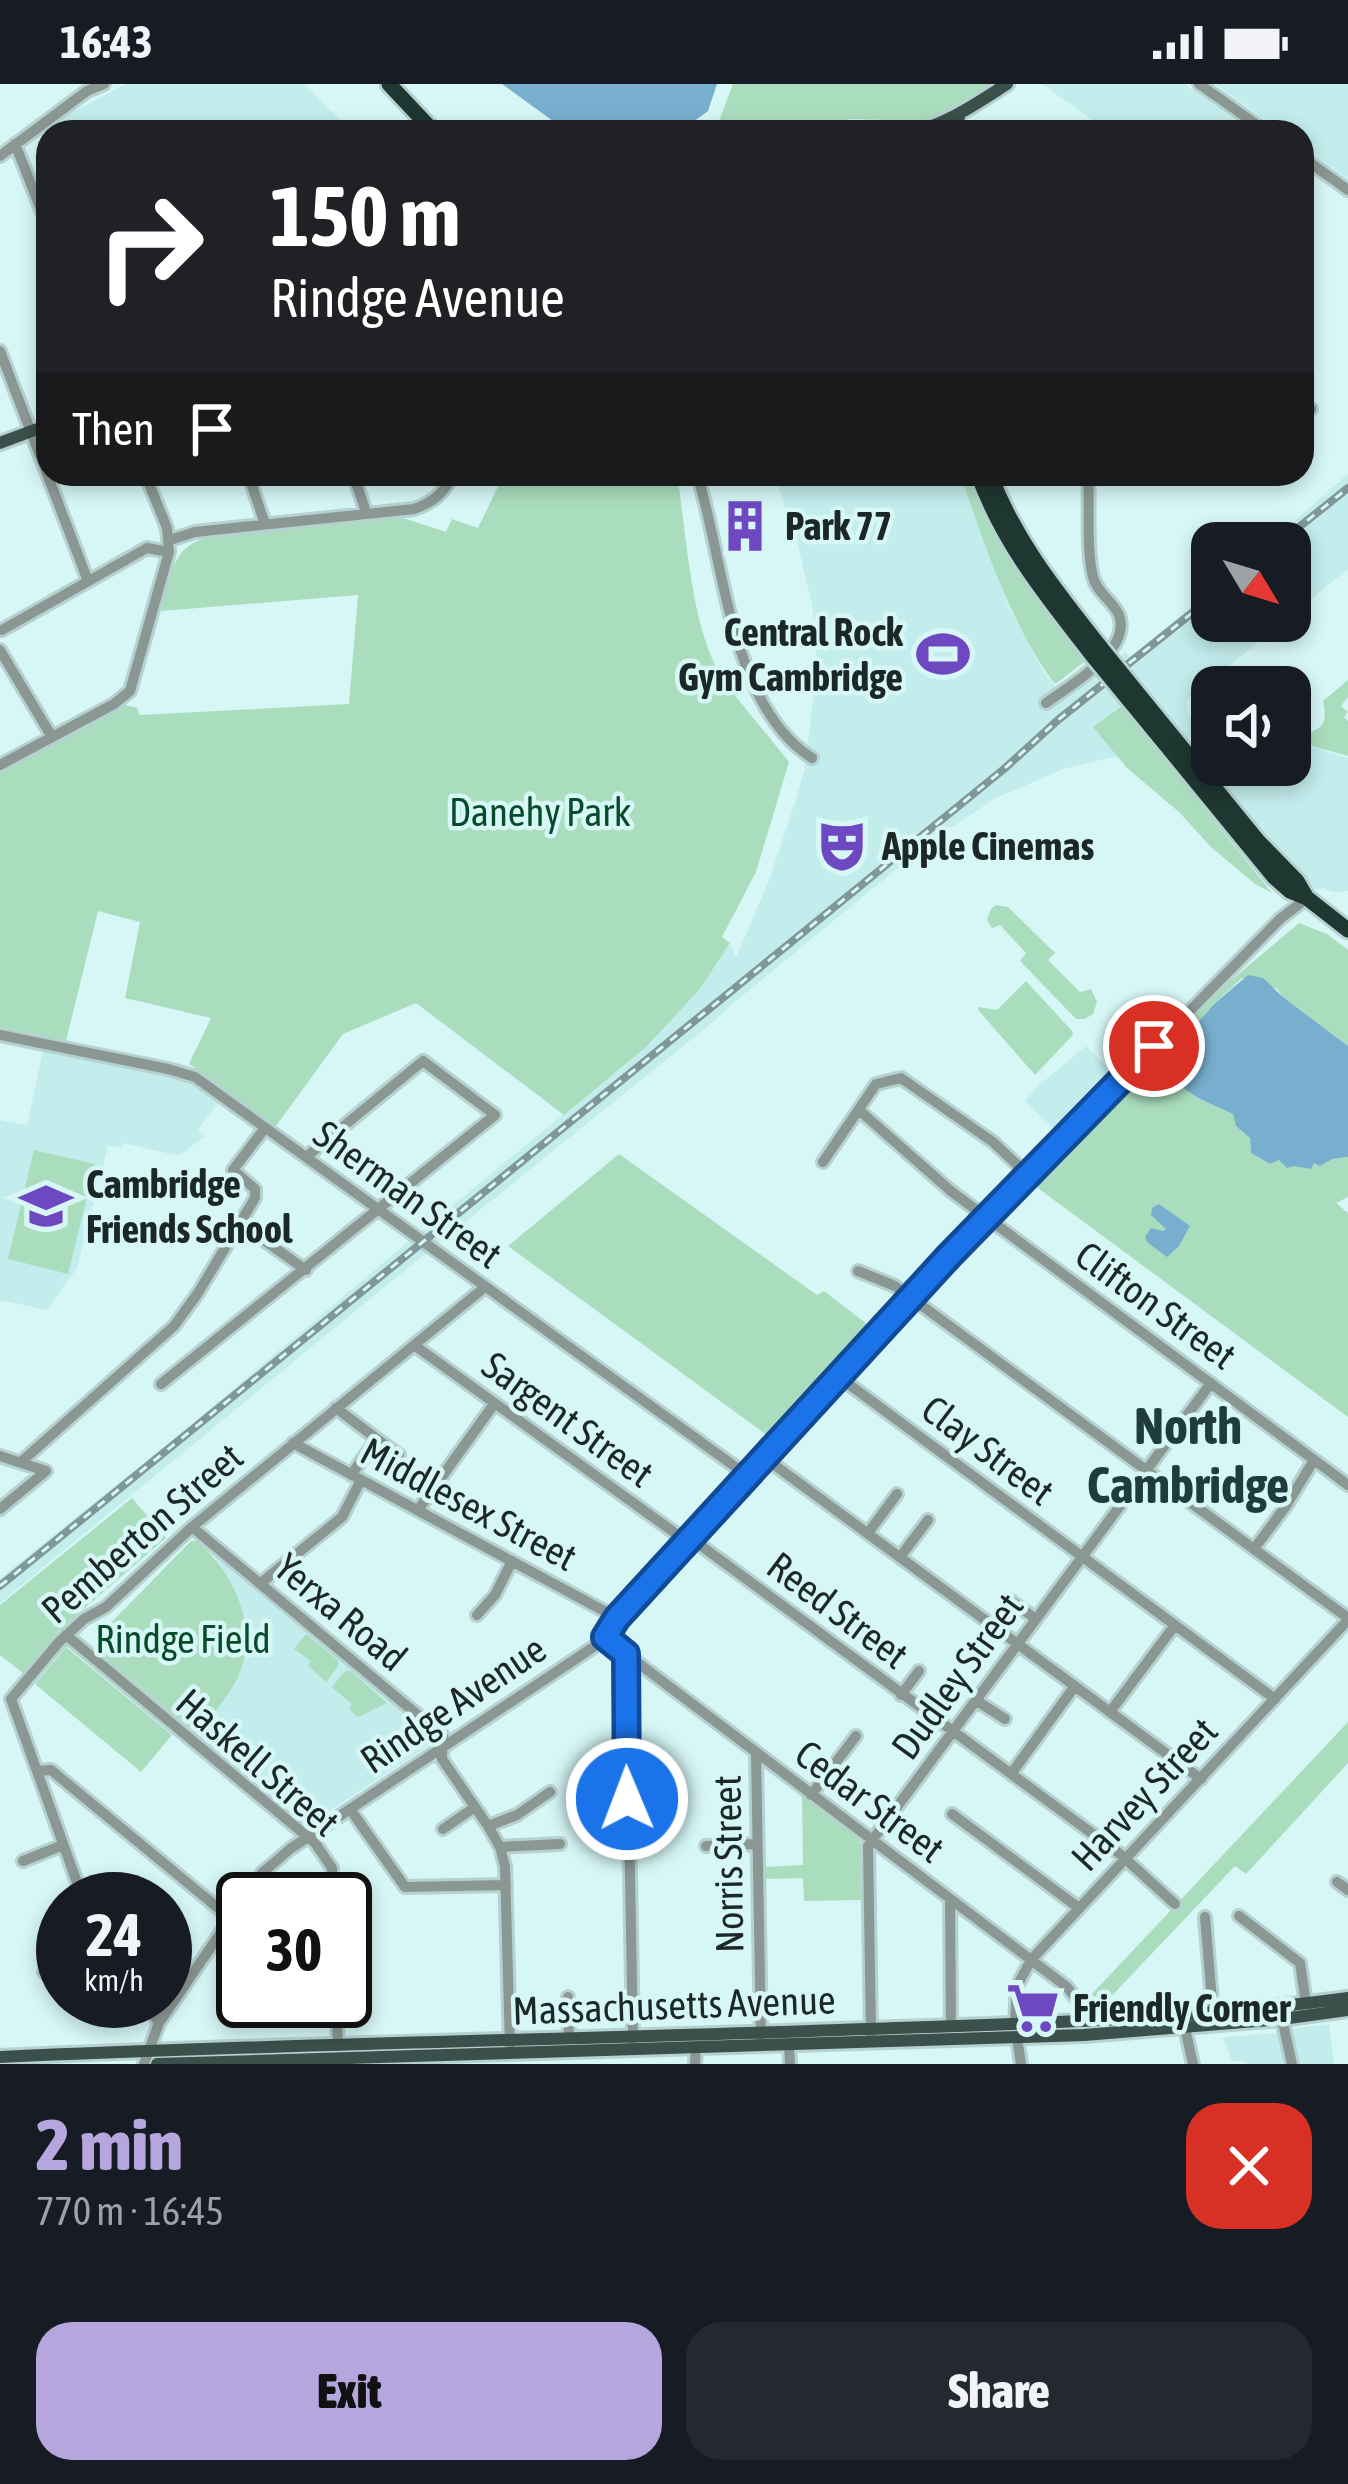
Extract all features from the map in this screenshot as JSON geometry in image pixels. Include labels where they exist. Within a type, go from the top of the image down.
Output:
[{"type":"highway","points":[[388,84],[422,120]]},
{"type":"highway","points":[[983,486],[1018,557],[1179,753],[1258,859],[1286,888],[1348,930]]},
{"type":"highway","points":[[995,486],[1031,558],[1097,651]]},
{"type":"highway","points":[[1179,753],[1297,881],[1307,898]]},
{"type":"highway","points":[[1329,915],[1348,919]]},
{"type":"main road","points":[[944,120],[1006,84]]},
{"type":"main road","points":[[956,120],[969,108]]},
{"type":"main road","points":[[0,443],[36,430]]},
{"type":"main road","name":"Massachusetts Avenue","points":[[1306,2010],[1348,1998]]},
{"type":"main road","name":"Massachusetts Avenue","points":[[510,2047],[588,2051],[633,2043],[1084,2029],[1348,2010]]},
{"type":"main road","name":"Massachusetts Avenue","points":[[633,2043],[696,2048],[761,2039],[789,2044],[951,2026],[1016,2031]]},
{"type":"main road","name":"Massachusetts Avenue","points":[[0,2057],[485,2053],[569,2039],[588,2051]]},
{"type":"main road","name":"Massachusetts Avenue","points":[[157,2064],[208,2063],[338,2046],[382,2055]]},
{"type":"street","points":[[48,120],[104,84]]},
{"type":"street","points":[[1199,84],[1250,120]]},
{"type":"street","points":[[0,156],[36,129]]},
{"type":"street","points":[[15,144],[36,196]]},
{"type":"street","points":[[1314,166],[1348,190]]},
{"type":"street","points":[[0,351],[36,442]]},
{"type":"street","points":[[53,486],[88,581]]},
{"type":"street","points":[[0,765],[130,691],[170,546],[150,486]]},
{"type":"street","points":[[252,486],[266,524]]},
{"type":"street","points":[[357,486],[366,512]]},
{"type":"street","points":[[1,629],[147,548],[170,546],[195,532],[414,508],[429,503],[447,486]]},
{"type":"street","points":[[700,486],[746,668],[778,724],[812,758]]},
{"type":"street","points":[[1046,703],[1100,663],[1120,636],[1117,611],[1093,580],[1089,486]]},
{"type":"street","points":[[0,650],[52,737]]},
{"type":"street","points":[[1280,919],[1286,888]]},
{"type":"street","name":"Rindge Avenue","points":[[266,1872],[308,1837],[605,1637],[688,1539],[986,1217],[1280,919],[1307,898]]},
{"type":"street","name":"Sherman Street","points":[[0,1035],[185,1073],[748,1476]]},
{"type":"street","points":[[161,1384],[495,1115],[423,1061],[306,1156]]},
{"type":"street","points":[[823,1162],[878,1082],[901,1078],[1003,1150],[1028,1175]]},
{"type":"street","name":"Clifton Street","points":[[860,1111],[924,1170],[1348,1485]]},
{"type":"street","points":[[21,1462],[184,1313],[255,1198],[254,1189],[233,1170],[265,1128]]},
{"type":"street","points":[[248,1229],[306,1270]]},
{"type":"street","points":[[858,1271],[891,1283],[911,1297],[1348,1619]]},
{"type":"street","name":"Pemberton Street","points":[[11,1699],[84,1619],[106,1607],[192,1527],[485,1287]]},
{"type":"street","name":"Sargent Street","points":[[414,1345],[688,1539]]},
{"type":"street","name":"Clay Street","points":[[839,1377],[1275,1699]]},
{"type":"street","name":"Dudley Street","points":[[872,1841],[1211,1384]]},
{"type":"street","points":[[418,1510],[494,1404]]},
{"type":"street","points":[[336,1408],[399,1455]]},
{"type":"street","points":[[261,1583],[342,1516],[376,1438]]},
{"type":"street","name":"Middlesex Street","points":[[293,1443],[617,1618]]},
{"type":"street","points":[[0,1456],[46,1471],[0,1509]]},
{"type":"street","points":[[764,1459],[1201,1779]]},
{"type":"street","points":[[1254,1550],[1314,1460]]},
{"type":"street","points":[[868,1533],[897,1494]]},
{"type":"street","points":[[900,1557],[928,1520]]},
{"type":"street","name":"Yerxa Road","points":[[192,1527],[442,1736],[442,1759],[500,1847]]},
{"type":"street","name":"Reed Street","points":[[688,1539],[1125,1859],[1175,1904]]},
{"type":"street","points":[[477,1615],[495,1595],[512,1562]]},
{"type":"street","points":[[1008,1599],[1036,1619]]},
{"type":"street","name":"Harvey Street","points":[[1016,2031],[1017,1986],[1031,1960],[1348,1619]]},
{"type":"street","points":[[1110,1712],[1174,1625]]},
{"type":"street","name":"Haskell Street","points":[[66,1635],[315,1843],[332,1872]]},
{"type":"street","name":"Cedar Street","points":[[605,1637],[1073,1992],[1081,2004],[1084,2029]]},
{"type":"street","points":[[626,1654],[633,2043]]},
{"type":"street","points":[[902,1695],[919,1671]]},
{"type":"street","points":[[1011,1774],[1076,1686]]},
{"type":"street","points":[[0,1690],[11,1699],[73,1872]]},
{"type":"street","points":[[977,1701],[1005,1719]]},
{"type":"street","points":[[811,1795],[856,1736]]},
{"type":"street","name":"Norris Street","points":[[756,1753],[761,2039]]},
{"type":"street","points":[[37,1771],[51,1770],[216,1908]]},
{"type":"street","points":[[488,1826],[518,1815],[550,1792]]},
{"type":"street","points":[[443,1829],[475,1807]]},
{"type":"street","points":[[350,1809],[405,1887],[506,1886]]},
{"type":"street","points":[[952,1814],[1078,1908]]},
{"type":"street","points":[[628,1827],[667,1828]]},
{"type":"street","points":[[871,2035],[868,1846],[872,1841]]},
{"type":"street","points":[[510,2047],[506,1886],[500,1847],[560,1844]]},
{"type":"street","points":[[706,1846],[757,1844]]},
{"type":"street","points":[[23,1861],[63,1845]]},
{"type":"street","points":[[950,1899],[951,2026]]},
{"type":"street","points":[[1239,1916],[1299,1961],[1306,2010]]},
{"type":"street","points":[[1205,1917],[1213,2019]]},
{"type":"street","name":"Rindge Avenue","points":[[192,1975],[216,1940]]},
{"type":"street","points":[[568,1997],[569,2039]]},
{"type":"street","points":[[1282,2013],[1292,2064]]},
{"type":"street","points":[[1184,2022],[1193,2064]]},
{"type":"street","name":"Rindge Avenue","points":[[146,2057],[157,2028]]},
{"type":"street","points":[[337,2028],[338,2046]]},
{"type":"street","points":[[1016,2031],[1021,2064]]},
{"type":"street","points":[[789,2044],[790,2064]]},
{"type":"street","points":[[695,2064],[696,2048]]},
{"type":"shaded area","points":[[125,84],[303,84],[340,120],[58,120]]},
{"type":"shaded area","points":[[1042,84],[1185,84],[1234,120],[1092,120]]},
{"type":"shaded area","points":[[1215,84],[1348,84],[1348,179],[1314,155],[1314,120],[1265,120]]},
{"type":"shaded area","points":[[1348,474],[1348,569],[1311,599],[1311,522],[1293,522]]},
{"type":"shaded area","points":[[778,486],[964,486],[1008,606],[1044,672],[1066,700],[1125,652],[1130,657],[1191,607],[1191,642],[1258,642],[1229,666],[1191,666],[1191,697],[1186,701],[1191,743],[1063,769],[994,799],[949,826],[0,1603],[0,1578],[647,1046],[700,989],[730,943],[736,958],[769,880],[805,768],[816,675],[812,605]]},
{"type":"shaded area","points":[[1311,747],[1348,758],[1348,891],[1317,890],[1293,869],[1226,786],[1311,786]]},
{"type":"shaded area","points":[[1086,1046],[1116,1076],[1060,1134],[1025,1101]]},
{"type":"shaded area","points":[[43,1051],[165,1074],[191,1084],[218,1103],[198,1130],[205,1136],[179,1156],[124,1143],[122,1148],[108,1145],[77,1268],[47,1310],[0,1300],[0,1120],[27,1125]]},
{"type":"shaded area","points":[[214,1556],[434,1742],[308,1825],[197,1734],[234,1685],[246,1641],[242,1609]]},
{"type":"shaded area","points":[[1329,2024],[1334,2064],[1298,2064],[1290,2029]]},
{"type":"shaded area","points":[[1278,2033],[1285,2064],[1232,2061],[1223,2037]]},
{"type":"green space","points":[[733,84],[998,84],[939,120],[719,120]]},
{"type":"green space","name":"Danehy Park","points":[[498,486],[679,486],[696,605],[710,654],[728,685],[789,762],[756,872],[722,937],[730,943],[700,989],[647,1046],[564,1115],[416,1003],[343,1034],[276,1126],[189,1064],[211,1018],[125,998],[140,922],[98,911],[66,1041],[0,1027],[0,773],[125,705],[137,708],[140,715],[349,704],[358,595],[161,611],[169,577],[185,549],[205,538],[397,516],[446,532],[452,519],[478,528]]},
{"type":"green space","points":[[964,486],[973,486],[1003,550],[1084,662],[1057,683],[1038,659],[989,556]]},
{"type":"green space","points":[[1348,680],[1348,697],[1341,706],[1348,712],[1344,717],[1348,756],[1311,746],[1311,731],[1324,719],[1323,701]]},
{"type":"green space","points":[[1121,707],[1272,893],[1211,847],[1127,768],[1093,727]]},
{"type":"green space","points":[[996,905],[1008,907],[1055,953],[1048,960],[1080,992],[1091,989],[1097,1002],[1093,1014],[1076,1019],[1020,961],[1026,953],[1000,925],[992,928],[987,920]]},
{"type":"green space","points":[[1299,923],[1327,934],[1348,950],[1348,1046],[1277,989],[1242,978],[1170,1058],[1178,1083],[1234,1114],[1237,1126],[1250,1138],[1251,1153],[1270,1164],[1279,1160],[1310,1169],[1314,1162],[1348,1157],[1348,1197],[1336,1203],[1348,1213],[1348,1417],[1031,1183],[1229,982]]},
{"type":"green space","points":[[1026,981],[1073,1032],[1035,1075],[978,1010],[997,1010]]},
{"type":"green space","points":[[34,1150],[95,1164],[68,1274],[8,1259]]},
{"type":"green space","points":[[619,1154],[817,1295],[824,1291],[872,1328],[771,1438],[508,1246]]},
{"type":"green space","points":[[132,1498],[166,1538],[58,1631],[23,1673],[0,1655],[0,1605]]},
{"type":"green space","name":"Rindge Field","points":[[191,1541],[211,1554],[233,1586],[246,1641],[237,1679],[197,1734],[106,1658],[100,1639]]},
{"type":"green space","points":[[306,1634],[338,1660],[326,1682],[308,1666],[311,1661],[294,1649]]},
{"type":"green space","points":[[66,1647],[172,1735],[141,1772],[35,1684]]},
{"type":"green space","points":[[345,1671],[351,1671],[387,1703],[358,1717],[349,1709],[352,1704],[332,1687]]},
{"type":"green space","points":[[1348,1722],[1348,1763],[1246,1874],[1235,1866],[1103,2005],[1091,1995]]},
{"type":"green space","points":[[802,1796],[860,1840],[861,1900],[804,1901],[803,1878],[766,1879],[766,1867],[803,1865]]},
{"type":"water","points":[[502,84],[717,84],[708,111],[696,120],[552,120]]},
{"type":"water","points":[[1248,975],[1263,978],[1348,1046],[1348,1157],[1320,1166],[1314,1163],[1311,1169],[1287,1168],[1279,1160],[1270,1164],[1251,1153],[1250,1138],[1236,1126],[1233,1114],[1198,1098],[1175,1080],[1173,1052],[1214,1004]]},
{"type":"water","points":[[1159,1204],[1190,1226],[1167,1257],[1145,1237],[1151,1228],[1166,1229],[1151,1215]]},
{"type":"railway","points":[[1305,522],[1348,488]]},
{"type":"railway","points":[[0,1586],[1191,614]]},
{"type":"place","name":"Park 77","points":[[745,526]]},
{"type":"place","name":"Central Rock Gym Cambridge","points":[[943,654]]},
{"type":"place","name":"Apple Cinemas","points":[[842,846]]},
{"type":"place","name":"Cambridge Friends School","points":[[46,1206]]},
{"type":"place","name":"Friendly Corner","points":[[1033,2008]]},
{"type":"district","name":"North Cambridge","points":[[1188,1454]]},
{"type":"route","points":[[627,1799],[626,1654],[605,1637],[617,1618],[949,1256],[1154,1046]]}]
